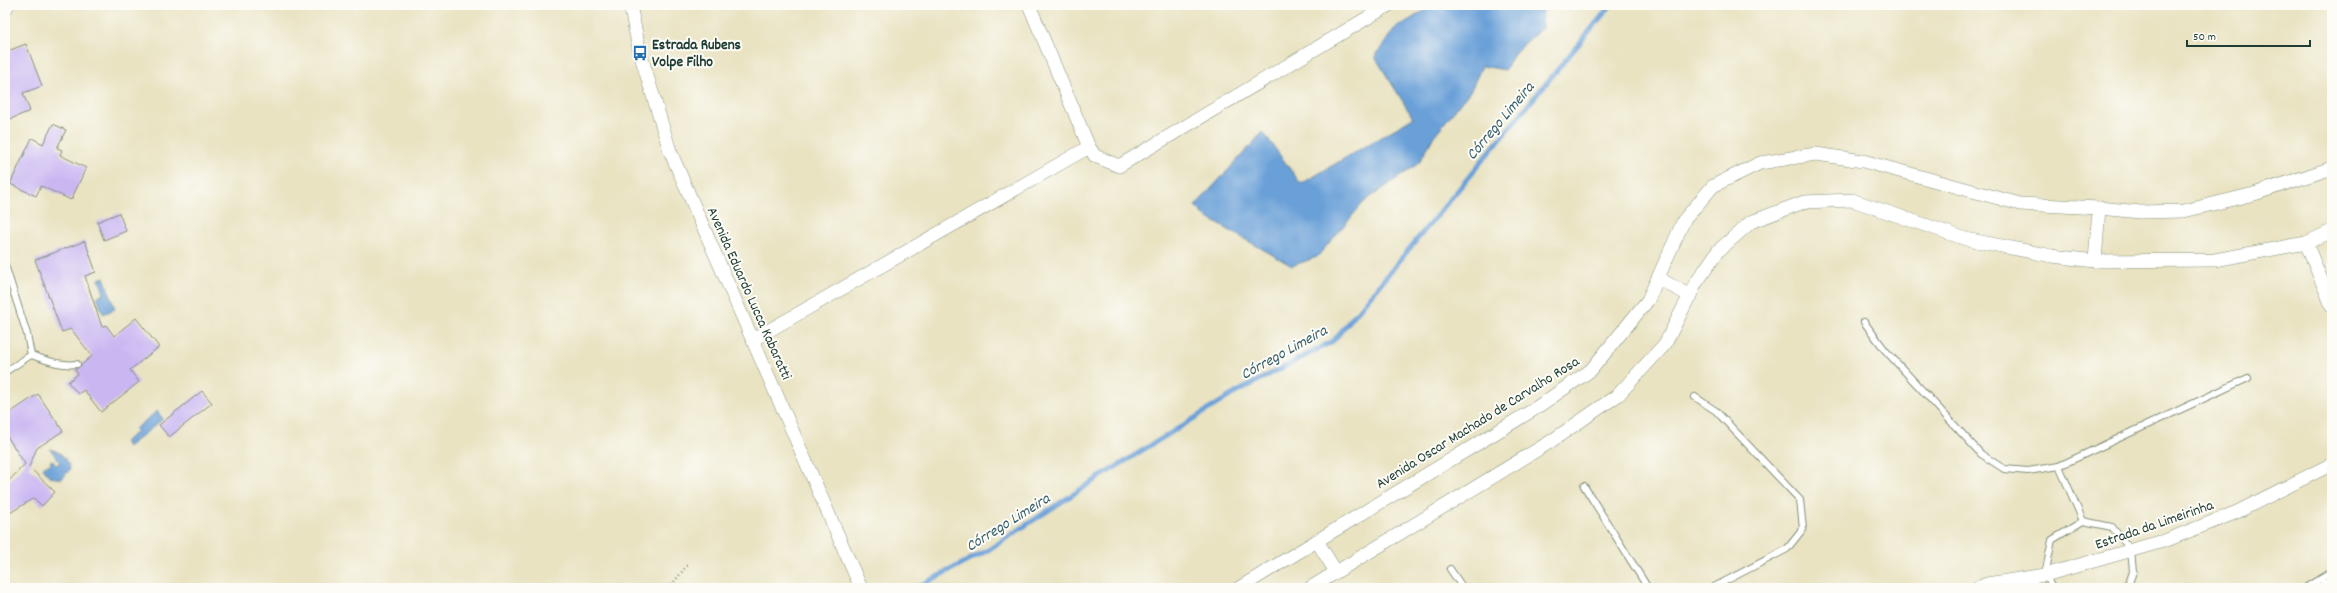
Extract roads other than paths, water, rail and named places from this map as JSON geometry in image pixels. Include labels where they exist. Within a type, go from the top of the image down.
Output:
[{"type":"street","points":[[5,9],[8,5]]},
{"type":"street","name":"Avenida Eduardo Lucca Kabaratti","points":[[630,5],[640,53],[670,151],[754,339],[860,588]]},
{"type":"street","points":[[1029,5],[1089,147],[1095,156],[1119,166],[1389,5]]},
{"type":"street","points":[[754,339],[1089,147]]},
{"type":"street","name":"Avenida Oscar Machado de Carvalho Rosa","points":[[1239,588],[1533,410],[1591,370],[1648,300],[1684,220],[1713,186],[1760,163],[1816,154],[1863,162],[2020,204],[2099,208],[2140,212],[2184,211],[2254,194],[2332,168]]},
{"type":"street","points":[[1310,588],[1550,442],[1618,395],[1666,344],[1690,296],[1718,252],[1751,222],[1804,202],[1852,200],[1966,239],[2052,256],[2095,261],[2215,260],[2306,243],[2332,231]]},
{"type":"street","points":[[2095,261],[2099,208]]},
{"type":"street","points":[[2306,243],[2332,306]]},
{"type":"street","points":[[1658,278],[1690,296]]},
{"type":"street","name":"Estrada da Limeirinha","points":[[1977,588],[1987,584],[2044,575],[2168,540],[2237,512],[2332,464]]},
{"type":"street","points":[[1317,540],[1336,572]]},
{"type":"lane","points":[[5,265],[27,334],[30,355]]},
{"type":"lane","points":[[1864,322],[1885,350],[1982,454],[2004,469],[2028,472],[2059,466],[2248,378]]},
{"type":"lane","points":[[30,355],[50,362],[67,365],[77,364]]},
{"type":"lane","points":[[5,372],[30,355]]},
{"type":"lane","points":[[1695,397],[1716,411],[1800,500],[1803,529],[1787,549],[1712,588]]},
{"type":"lane","points":[[2059,466],[2083,521]]},
{"type":"lane","points":[[1584,486],[1648,588]]},
{"type":"lane","points":[[2052,588],[2044,575],[2052,540],[2083,521],[2112,527],[2131,550],[2133,572],[2127,588]]},
{"type":"lane","points":[[1450,568],[1463,588]]},
{"type":"lane","points":[[2306,588],[2332,572]]},
{"type":"lane","points":[[2321,579],[2329,588]]},
{"type":"water","points":[[1434,5],[1550,5],[1542,13],[1543,27],[1515,52],[1505,70],[1482,66],[1471,90],[1434,136],[1419,163],[1364,202],[1317,257],[1292,266],[1206,217],[1195,206],[1263,132],[1301,184],[1413,118],[1375,57],[1394,29]]},
{"type":"water","points":[[104,277],[115,309],[103,314],[97,297],[104,294],[99,279]]},
{"type":"water","points":[[157,411],[163,419],[128,447],[124,442],[137,432],[135,429]]},
{"type":"water","points":[[50,449],[60,454],[69,465],[70,469],[62,479],[50,477],[43,469],[44,466],[51,464],[50,461],[53,460],[55,465],[59,464],[59,461]]},
{"type":"waterway","name":"Córrego Limeira","points":[[916,588],[988,550],[1098,478],[1235,393],[1333,341],[1611,5]]},
{"type":"place","name":"Estrada Rubens Volpe Filho","points":[[640,53]]}]
